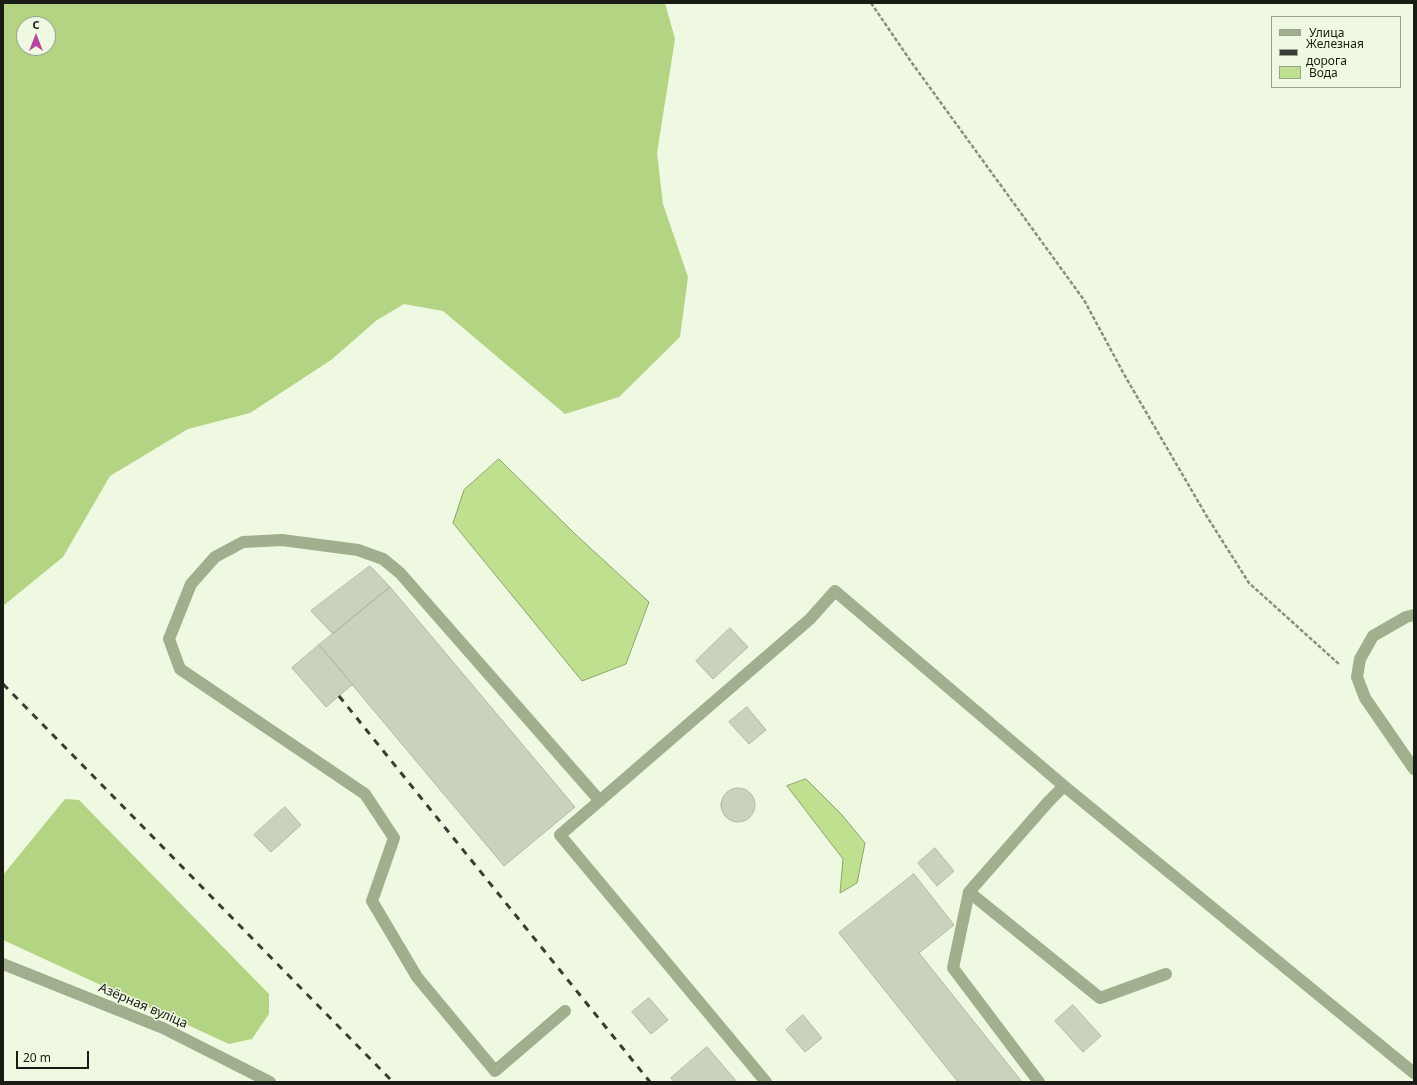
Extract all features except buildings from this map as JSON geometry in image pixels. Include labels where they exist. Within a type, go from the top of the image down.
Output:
[{"type":"street","points":[[566,1011],[495,1071],[417,977],[372,901],[394,838],[365,794],[180,669],[170,639],[192,584],[215,557],[243,542],[282,540],[358,550],[383,559],[400,573],[600,801]]},
{"type":"street","points":[[766,1082],[560,836],[810,619],[835,592],[1064,786],[1414,1073]]},
{"type":"street","points":[[1414,615],[1406,617],[1373,636],[1360,659],[1357,677],[1365,698],[1414,769]]},
{"type":"street","points":[[1039,1082],[953,968],[968,892],[1064,786]]},
{"type":"street","points":[[968,892],[1100,998],[1166,974]]},
{"type":"street","name":"Азёрная вуліца","points":[[3,964],[163,1028],[270,1082]]},
{"type":"path","points":[[871,3],[926,82],[1084,300],[1125,376],[1249,583],[1338,664],[1357,677]]},
{"type":"shaded area","points":[[3,3],[665,3],[675,39],[657,153],[663,204],[688,277],[680,337],[619,397],[565,414],[443,311],[404,304],[377,320],[331,360],[250,413],[188,429],[110,476],[63,557],[3,606]]},
{"type":"shaded area","points":[[65,799],[79,800],[269,994],[269,1014],[252,1039],[229,1044],[3,940],[3,875]]},
{"type":"water","points":[[499,459],[574,533],[649,602],[626,664],[582,681],[453,523],[464,490]]},
{"type":"water","points":[[806,779],[842,815],[865,843],[857,883],[840,893],[843,859],[787,786]]},
{"type":"railway","points":[[3,684],[393,1082]]},
{"type":"railway","points":[[339,696],[650,1082]]}]
